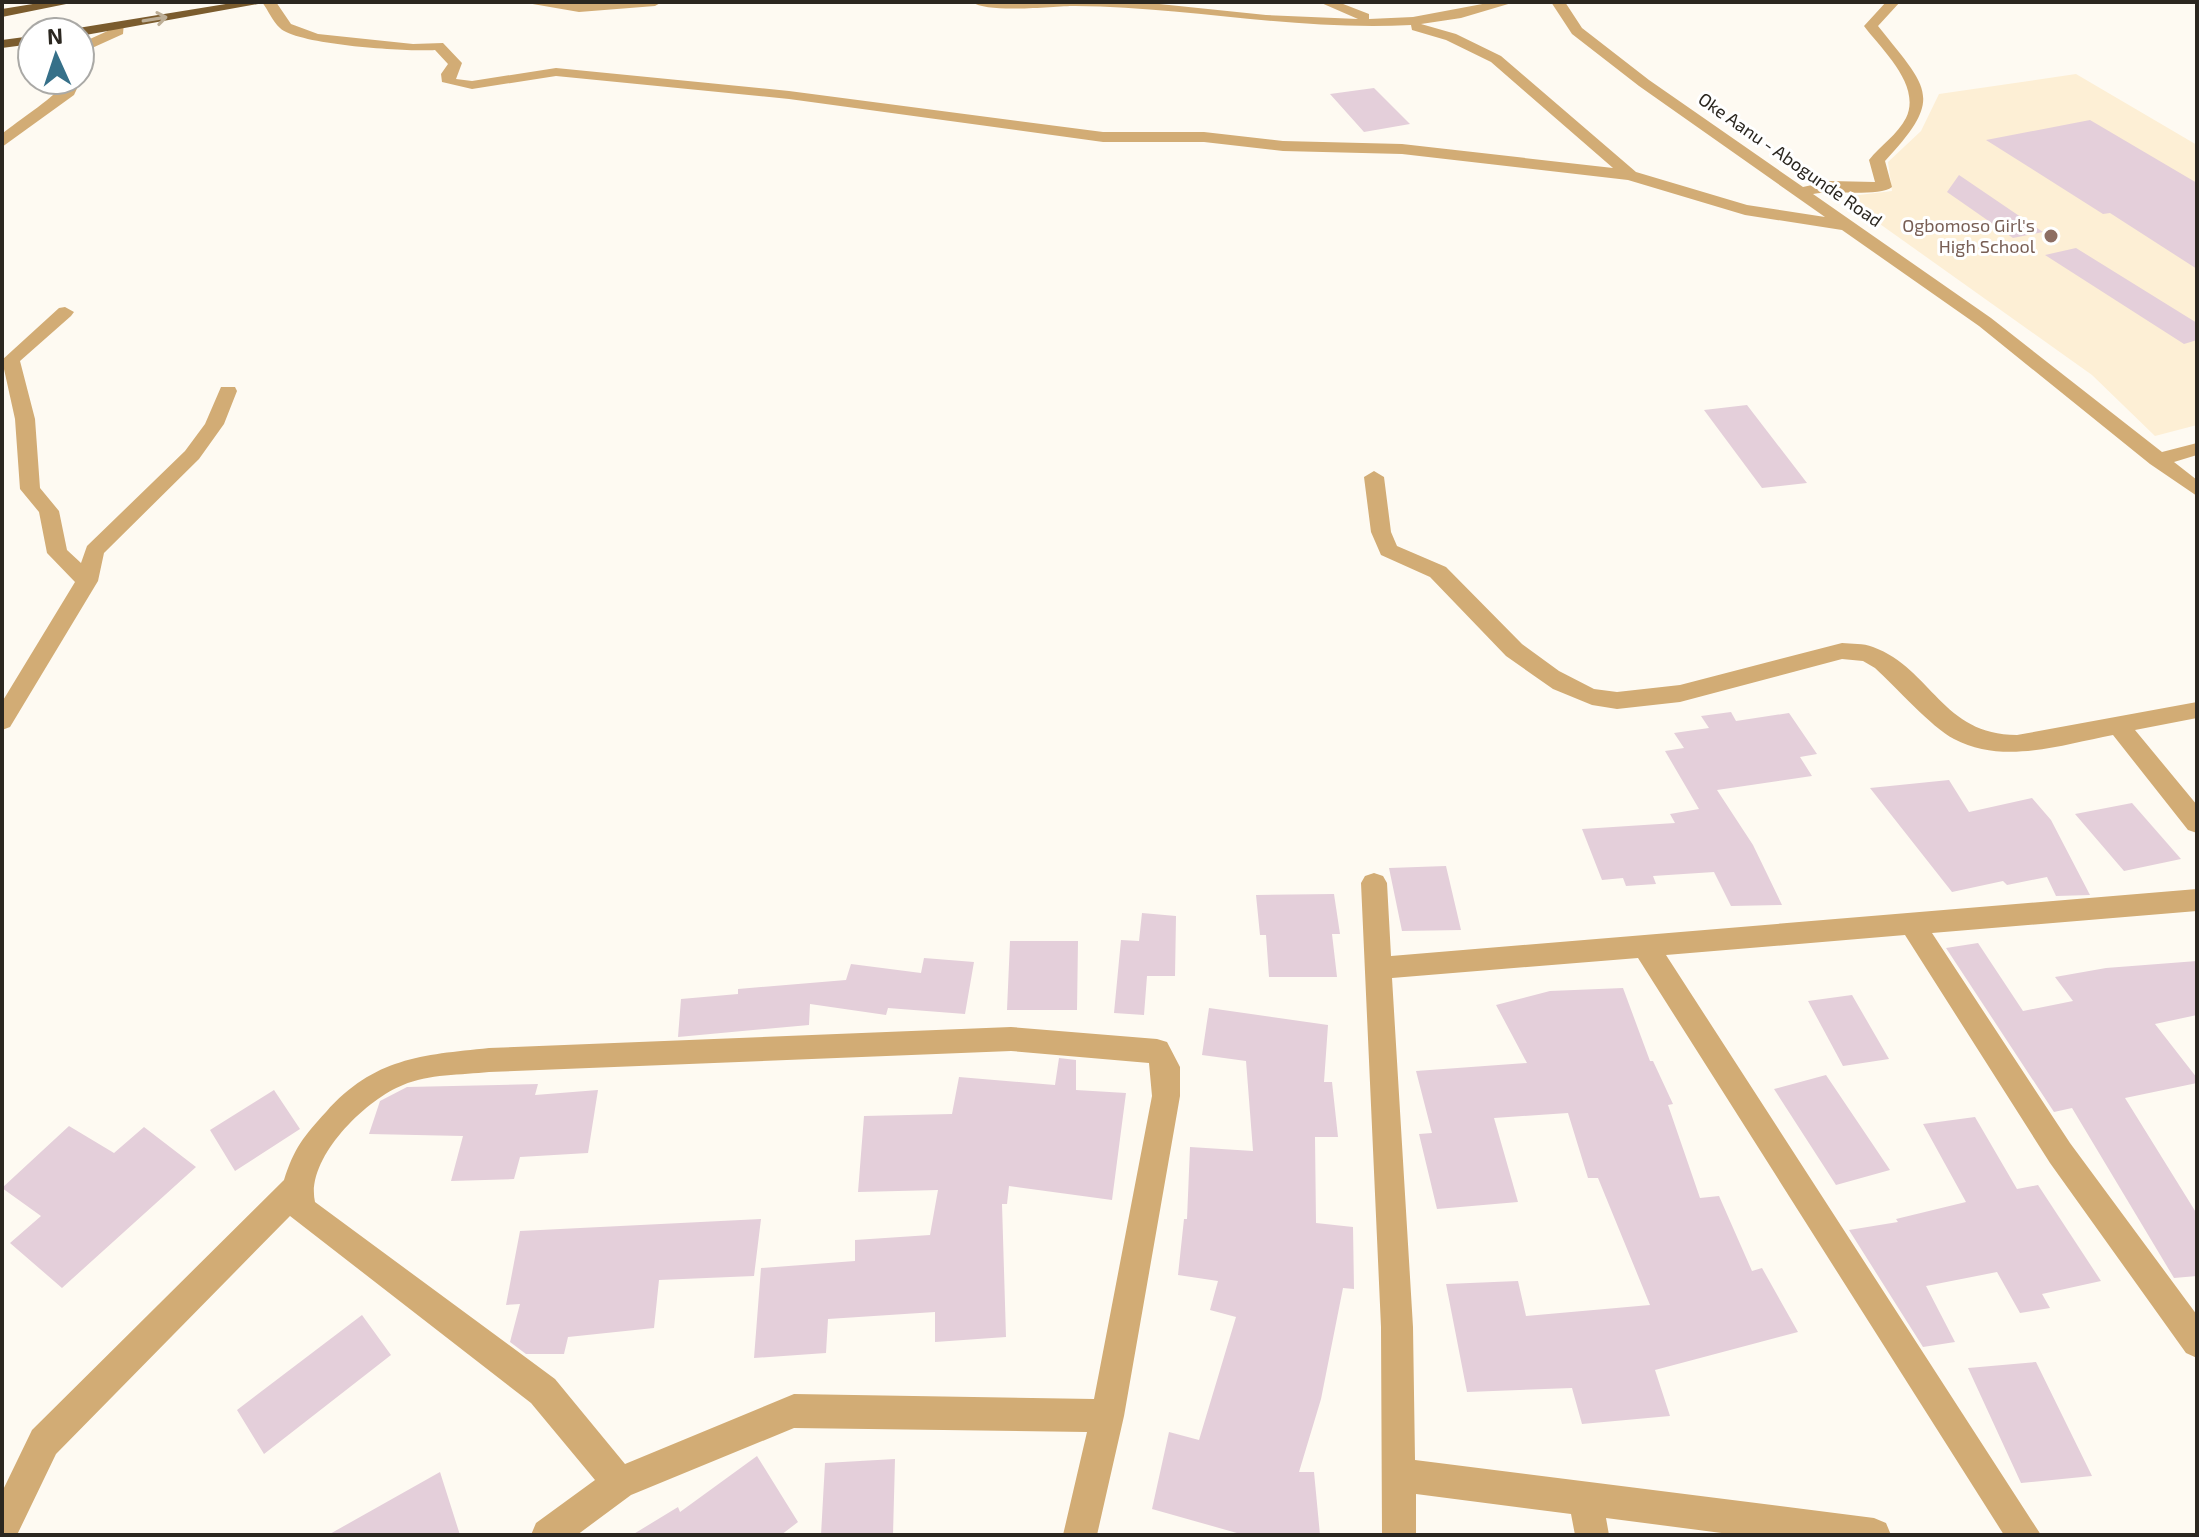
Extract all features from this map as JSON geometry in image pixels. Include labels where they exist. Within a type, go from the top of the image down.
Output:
[{"type":"highway","points":[[2,13],[69,2]]},
{"type":"highway","points":[[96,29],[262,2]]},
{"type":"street","points":[[269,2],[286,27],[316,38],[400,44],[412,48],[438,46],[455,63],[448,74],[449,82],[461,84],[556,72],[789,95],[1103,137],[1204,137],[1283,146],[1372,146],[1630,175],[1745,210],[1851,226]]},
{"type":"street","points":[[528,2],[579,8],[655,2]]},
{"type":"street","points":[[979,2],[1116,3],[1227,16],[1403,23],[1450,18],[1508,2]]},
{"type":"street","points":[[1326,2],[1378,22]]},
{"type":"street","name":"Oke Aanu - Abogunde Road","points":[[1558,2],[1577,31],[1644,83],[1985,322],[2197,490]]},
{"type":"street","points":[[1803,192],[1830,186],[1884,187],[1877,160],[1915,115],[1917,92],[1905,75],[1905,66],[1871,26],[1893,2]]},
{"type":"street","points":[[1403,23],[1451,37],[1496,59],[1630,175]]},
{"type":"street","points":[[96,41],[118,31],[119,25]]},
{"type":"street","points":[[2,142],[42,108],[62,96]]},
{"type":"street","points":[[65,312],[11,360],[25,419],[30,489],[49,511],[57,553],[87,581]]},
{"type":"street","points":[[2,721],[9,689],[87,581],[94,551],[192,455],[214,424],[228,391]]},
{"type":"street","points":[[2157,460],[2197,449]]},
{"type":"street","points":[[1374,477],[1381,532],[1388,550],[1434,569],[1461,592],[1471,607],[1511,647],[1562,683],[1591,697],[1650,700],[1842,651],[1867,653],[1883,662],[1960,732],[1993,744],[2017,744],[2197,710]]},
{"type":"street","points":[[2118,725],[2197,823]]},
{"type":"street","points":[[1374,883],[1397,1327],[1399,1535]]},
{"type":"street","points":[[1380,968],[2197,900]]},
{"type":"street","points":[[1912,924],[2060,1153],[2197,1342]]},
{"type":"street","points":[[1645,946],[2024,1535]]},
{"type":"street","points":[[5,1523],[44,1442],[297,1188],[307,1154],[359,1095],[398,1073],[432,1066],[505,1059],[1011,1039],[1157,1051],[1166,1067],[1166,1096],[1107,1416],[1080,1535]]},
{"type":"street","points":[[297,1188],[302,1210],[543,1391],[619,1483]]},
{"type":"street","points":[[548,1535],[619,1483],[794,1411],[1107,1416]]},
{"type":"street","points":[[1398,1475],[1874,1535]]},
{"type":"street","points":[[1585,1499],[1592,1535]]},
{"type":"shaded area","name":"Ogbomoso Girl's High School","points":[[2076,74],[2197,145],[2197,425],[2155,436],[2092,375],[1842,197],[1892,191],[1888,162],[1921,131],[1939,94]]},
{"type":"building","points":[[1374,88],[1410,124],[1364,132],[1330,94]]},
{"type":"building","points":[[2090,120],[2197,183],[2197,269],[1986,140]]},
{"type":"building","points":[[1959,175],[2043,232],[2013,238],[1947,192]]},
{"type":"building","points":[[2076,248],[2197,323],[2197,340],[2184,344],[2045,255]]},
{"type":"building","points":[[1747,405],[1807,483],[1762,488],[1704,410]]},
{"type":"building","points":[[1731,712],[1736,721],[1789,713],[1817,754],[1800,757],[1812,776],[1717,790],[1753,845],[1782,905],[1731,906],[1714,872],[1653,876],[1656,884],[1626,886],[1623,878],[1602,880],[1582,829],[1675,823],[1670,814],[1699,809],[1665,751],[1684,748],[1674,733],[1709,728],[1701,716]]},
{"type":"building","points":[[1949,780],[1969,812],[2032,798],[2051,820],[2090,895],[2056,896],[2047,877],[2007,885],[2003,881],[1952,892],[1870,788]]},
{"type":"building","points":[[2132,803],[2181,859],[2124,871],[2075,814]]},
{"type":"building","points":[[1446,866],[1461,930],[1402,931],[1389,868]]},
{"type":"building","points":[[1334,894],[1340,934],[1332,934],[1337,977],[1269,977],[1266,935],[1260,935],[1256,895]]},
{"type":"building","points":[[1142,913],[1176,916],[1175,976],[1147,976],[1144,1015],[1114,1013],[1121,940],[1139,941]]},
{"type":"building","points":[[1010,941],[1078,941],[1077,1010],[1007,1010]]},
{"type":"building","points":[[1978,943],[2023,1011],[2073,1001],[2055,977],[2106,968],[2197,961],[2197,1015],[2155,1024],[2197,1078],[2197,1083],[2125,1098],[2197,1214],[2197,1276],[2174,1278],[2072,1108],[2054,1112],[1946,948]]},
{"type":"building","points":[[924,958],[974,962],[965,1014],[888,1008],[886,1015],[810,1004],[809,1025],[678,1037],[681,999],[738,994],[738,989],[846,980],[851,964],[921,973]]},
{"type":"building","points":[[1623,988],[1650,1061],[1653,1061],[1673,1104],[1668,1105],[1700,1198],[1719,1196],[1752,1271],[1762,1268],[1798,1332],[1655,1370],[1670,1416],[1582,1424],[1572,1388],[1467,1392],[1446,1284],[1518,1281],[1526,1316],[1650,1305],[1598,1178],[1588,1178],[1568,1113],[1494,1118],[1518,1202],[1437,1209],[1419,1134],[1432,1133],[1416,1071],[1527,1063],[1496,1005],[1550,991]]},
{"type":"building","points":[[1852,995],[1889,1059],[1843,1066],[1808,1001]]},
{"type":"building","points":[[1209,1008],[1328,1025],[1324,1082],[1332,1082],[1338,1137],[1315,1137],[1316,1223],[1353,1227],[1354,1289],[1343,1288],[1321,1399],[1299,1472],[1314,1472],[1320,1535],[1244,1535],[1152,1509],[1169,1432],[1199,1440],[1236,1317],[1210,1310],[1218,1281],[1178,1275],[1184,1219],[1187,1219],[1190,1147],[1253,1151],[1246,1061],[1202,1055]]},
{"type":"building","points":[[1059,1058],[1076,1060],[1076,1090],[1126,1093],[1112,1200],[1009,1186],[1007,1204],[1002,1204],[1006,1337],[935,1342],[935,1312],[828,1319],[826,1353],[754,1358],[761,1268],[855,1261],[855,1240],[930,1235],[938,1190],[858,1192],[864,1116],[952,1114],[959,1077],[1055,1085]]},
{"type":"building","points":[[1826,1075],[1890,1170],[1836,1185],[1774,1089]]},
{"type":"building","points":[[538,1084],[535,1095],[598,1090],[588,1153],[520,1157],[514,1179],[451,1181],[463,1136],[369,1134],[380,1101],[407,1087]]},
{"type":"building","points":[[274,1090],[300,1129],[235,1171],[210,1130]]},
{"type":"building","points":[[1975,1117],[2017,1189],[2038,1185],[2101,1281],[2042,1294],[2050,1308],[2020,1313],[1997,1272],[1926,1286],[1955,1342],[1923,1347],[1849,1230],[1898,1222],[1896,1219],[1966,1202],[1923,1124]]},
{"type":"building","points":[[69,1126],[114,1153],[144,1127],[196,1167],[62,1288],[10,1243],[41,1216],[2,1188]]},
{"type":"building","points":[[761,1219],[754,1276],[659,1280],[654,1328],[568,1337],[564,1354],[526,1354],[510,1342],[520,1304],[506,1305],[520,1231]]},
{"type":"building","points":[[362,1315],[391,1355],[264,1454],[237,1410]]},
{"type":"building","points":[[2036,1362],[2092,1476],[2021,1483],[1968,1368]]},
{"type":"building","points":[[757,1456],[798,1522],[781,1535],[632,1535],[678,1507],[680,1512]]},
{"type":"building","points":[[895,1459],[893,1535],[821,1535],[825,1463]]},
{"type":"building","points":[[440,1472],[460,1535],[328,1535]]},
{"type":"place","name":"Ogbomoso Girl's High School","points":[[2051,236]]}]
